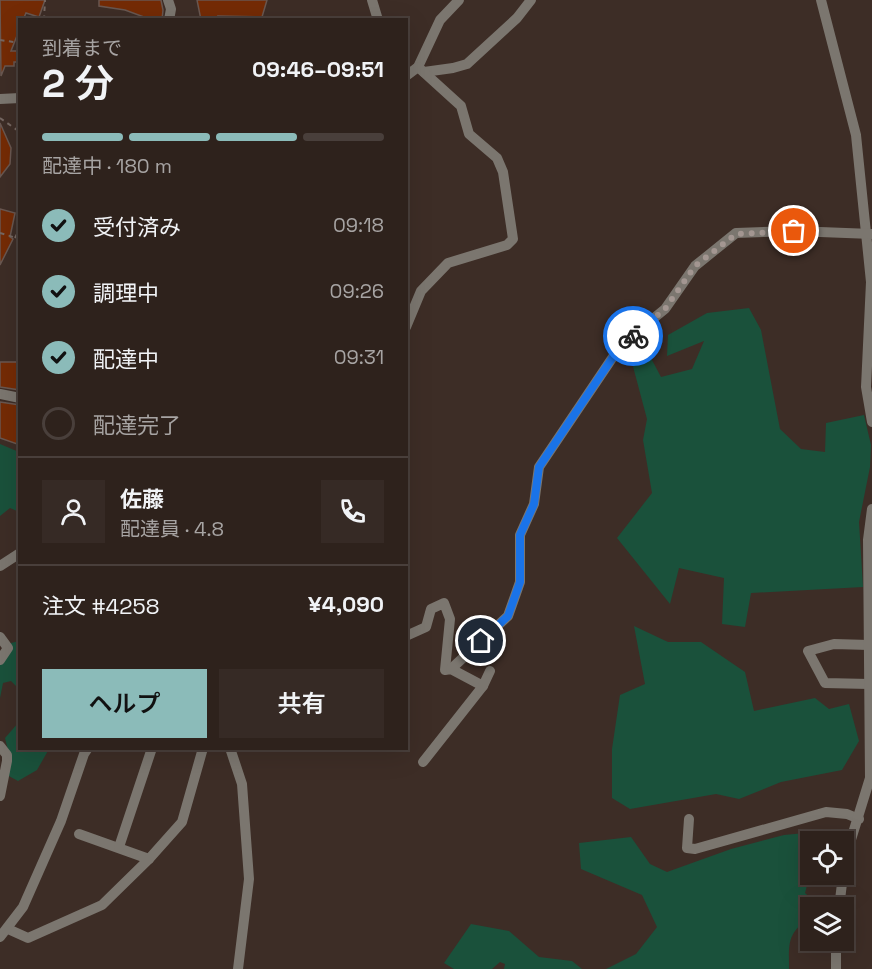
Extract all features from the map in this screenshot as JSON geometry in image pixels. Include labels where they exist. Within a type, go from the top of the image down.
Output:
[{"type":"street","points":[[168,0],[171,9],[169,18]]},
{"type":"street","points":[[372,0],[377,18]]},
{"type":"street","points":[[421,70],[440,20],[459,0]]},
{"type":"street","points":[[408,75],[421,70],[453,68],[467,64],[518,18],[531,0]]},
{"type":"street","points":[[821,0],[856,135],[870,233],[871,282],[866,387],[872,422]]},
{"type":"street","points":[[408,322],[422,291],[448,263],[507,245],[513,239],[503,172],[497,158],[469,134],[467,118],[461,106],[421,70]]},
{"type":"street","points":[[0,99],[18,98]]},
{"type":"street","points":[[408,635],[426,627],[431,609],[444,603],[450,619],[445,670],[451,669],[508,616],[520,582],[520,535],[534,504],[539,467],[621,345],[665,309],[695,266],[736,234],[794,231],[870,233]]},
{"type":"street","points":[[0,394],[18,398]]},
{"type":"street","points":[[840,897],[845,859],[870,778],[868,540],[872,509]]},
{"type":"street","points":[[0,566],[18,553]]},
{"type":"street","points":[[0,638],[8,648],[0,660]]},
{"type":"street","points":[[869,645],[834,644],[808,651],[825,683],[869,684]]},
{"type":"street","points":[[451,669],[483,686]]},
{"type":"street","points":[[423,762],[483,686],[490,671]]},
{"type":"street","points":[[0,746],[7,761],[0,795]]},
{"type":"street","points":[[87,750],[60,821],[23,907],[4,933],[28,938],[102,905],[149,860],[182,822],[202,750]]},
{"type":"street","points":[[119,847],[151,750]]},
{"type":"street","points":[[231,750],[242,784],[249,879],[238,969]]},
{"type":"street","points":[[689,819],[687,848],[695,849],[826,812],[847,814],[859,819]]},
{"type":"street","points":[[79,834],[149,860]]},
{"type":"street","points":[[836,951],[836,969]]},
{"type":"path","points":[[44,18],[45,0]]},
{"type":"path","points":[[0,40],[18,43]]},
{"type":"path","points":[[0,118],[18,131]]},
{"type":"path","points":[[15,238],[18,232]]},
{"type":"path","points":[[0,233],[18,239]]},
{"type":"green space","points":[[749,308],[761,330],[780,429],[801,449],[825,452],[826,423],[864,415],[871,445],[870,467],[859,522],[863,587],[751,593],[745,627],[722,624],[724,578],[679,568],[670,604],[617,538],[652,493],[643,440],[647,419],[631,359],[644,345],[661,377],[692,369],[704,341],[667,356],[668,335],[707,313]]},
{"type":"green space","points":[[0,444],[18,452],[18,519],[17,511],[10,508],[0,516]]},
{"type":"green space","points":[[634,626],[668,642],[701,642],[745,672],[754,711],[815,698],[829,709],[849,704],[859,741],[842,770],[781,782],[739,799],[716,794],[630,809],[612,798],[612,749],[620,695],[645,684]]},
{"type":"green space","points":[[18,641],[18,688],[11,681],[3,683],[0,698],[0,663],[11,643]]},
{"type":"green space","points":[[18,723],[18,750],[48,750],[37,770],[18,781],[7,775],[8,750],[5,738]]},
{"type":"green space","points":[[800,833],[800,885],[807,885],[805,893],[809,897],[800,897],[800,925],[791,939],[789,969],[606,969],[636,954],[657,927],[642,895],[581,869],[579,843],[631,837],[650,864],[667,872],[731,849],[784,835]]},
{"type":"green space","points":[[471,924],[509,931],[539,957],[572,961],[582,969],[504,969],[505,964],[500,962],[492,969],[454,969],[444,963]]},
{"type":"building","points":[[0,0],[45,0],[39,17],[26,13],[24,18],[18,18],[18,33],[11,51],[18,51],[17,62],[14,62],[14,66],[5,66],[1,76]]},
{"type":"building","points":[[99,0],[161,0],[162,18],[147,18],[125,10],[99,6]]},
{"type":"building","points":[[197,0],[267,0],[262,17],[201,18]]},
{"type":"building","points":[[0,123],[11,148],[10,164],[0,177]]},
{"type":"building","points":[[0,209],[15,213],[10,237],[13,239],[0,265]]},
{"type":"building","points":[[0,362],[18,362],[18,390],[0,387]]},
{"type":"building","points":[[0,402],[18,405],[18,444],[0,438]]},
{"type":"way so far","points":[[633,336],[665,309],[695,266],[736,234],[794,231]]},
{"type":"route","points":[[481,641],[508,616],[520,582],[520,535],[534,504],[539,467],[621,345],[633,336]]}]
